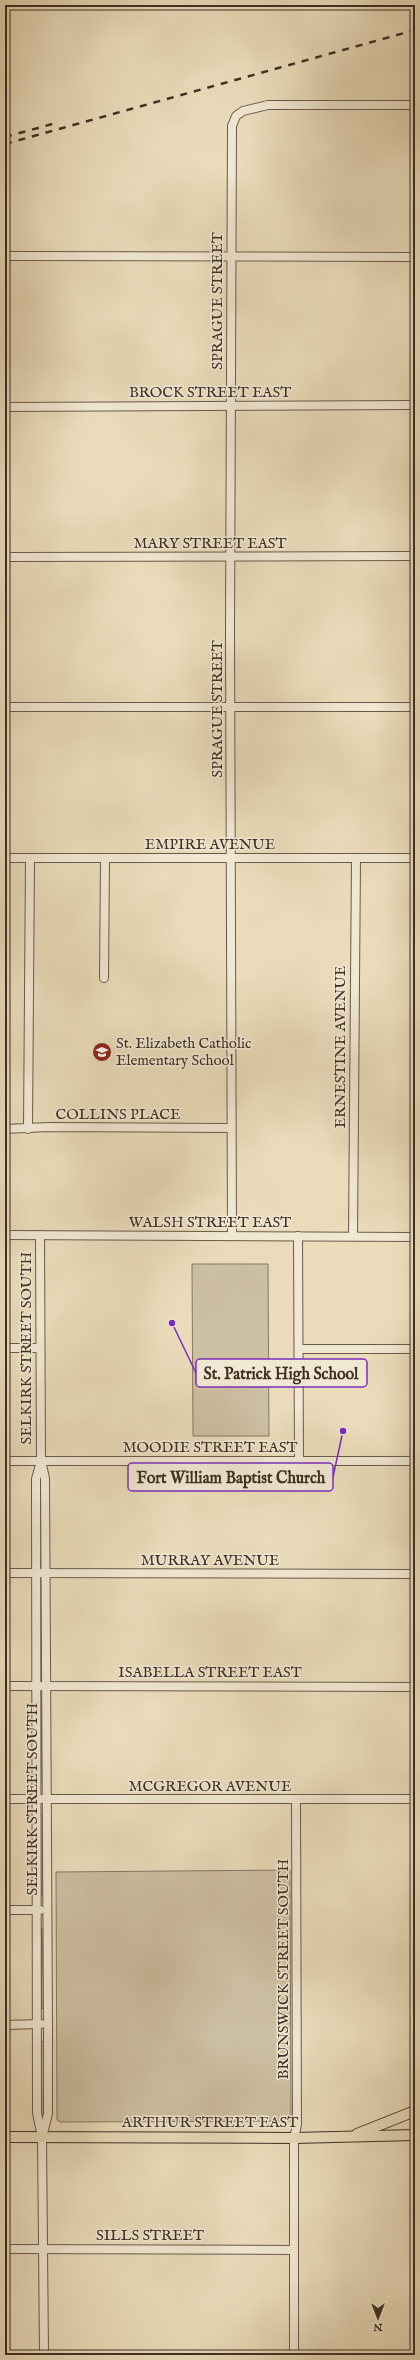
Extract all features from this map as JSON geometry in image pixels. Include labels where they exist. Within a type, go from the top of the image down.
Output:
[{"type":"main road","points":[[348,2137],[415,2112]]},
{"type":"main road","name":"ARTHUR STREET EAST","points":[[5,2137],[294,2138],[415,2135]]},
{"type":"street","name":"SPRAGUE STREET","points":[[232,1236],[232,858],[230,707],[232,126],[236,116],[248,109],[268,105],[415,106]]},
{"type":"street","points":[[5,256],[415,257]]},
{"type":"street","name":"BROCK STREET EAST","points":[[5,407],[415,405]]},
{"type":"street","name":"MARY STREET EAST","points":[[5,557],[415,556]]},
{"type":"street","points":[[5,706],[415,707]]},
{"type":"street","name":"EMPIRE AVENUE","points":[[5,858],[415,858]]},
{"type":"street","points":[[28,1129],[30,858]]},
{"type":"street","points":[[104,978],[105,858]]},
{"type":"street","name":"ERNESTINE AVENUE","points":[[353,1236],[356,858]]},
{"type":"street","name":"COLLINS PLACE","points":[[5,1129],[49,1127],[231,1128]]},
{"type":"street","name":"WALSH STREET EAST","points":[[5,1235],[415,1237]]},
{"type":"street","name":"SELKIRK STREET SOUTH","points":[[40,1235],[41,1461],[46,1478],[48,2024],[48,2114],[42,2137]]},
{"type":"street","points":[[298,1236],[299,1462]]},
{"type":"street","points":[[5,1348],[40,1348]]},
{"type":"street","points":[[299,1349],[415,1349]]},
{"type":"street","name":"MOODIE STREET EAST","points":[[5,1461],[415,1461]]},
{"type":"street","name":"SELKIRK STREET SOUTH","points":[[41,1461],[36,1479],[37,2113],[42,2137],[44,2355]]},
{"type":"street","name":"MURRAY AVENUE","points":[[5,1573],[415,1574]]},
{"type":"street","name":"ISABELLA STREET EAST","points":[[5,1686],[415,1687]]},
{"type":"street","name":"MCGREGOR AVENUE","points":[[5,1799],[415,1799]]},
{"type":"street","name":"BRUNSWICK STREET SOUTH","points":[[294,2355],[294,2138],[297,2125],[296,1800]]},
{"type":"street","points":[[5,1910],[47,1910]]},
{"type":"street","points":[[5,2025],[48,2024]]},
{"type":"street","name":"SILLS STREET","points":[[5,2249],[294,2250]]},
{"type":"shaded area","points":[[192,1264],[268,1264],[269,1436],[193,1436]]},
{"type":"shaded area","points":[[40,1703],[42,1703],[41,1783],[40,1782]]},
{"type":"shaded area","points":[[43,1815],[43,1895],[41,1896],[40,1816]]},
{"type":"shaded area","points":[[290,1870],[291,2121],[60,2122],[57,2120],[56,1872]]},
{"type":"shaded area","points":[[42,1928],[44,2007],[42,2009],[41,1929]]},
{"type":"shaded area","points":[[43,2041],[43,2120],[41,2120],[41,2043]]},
{"type":"railway","points":[[5,144],[415,30]]},
{"type":"railway","points":[[5,137],[56,123]]},
{"type":"place","name":"St. Elizabeth Catholic Elementary School","points":[[102,1052]]},
{"type":"place","name":"St. Patrick High School","points":[[172,1323]]},
{"type":"place","name":"Fort William Baptist Church","points":[[343,1431]]}]
